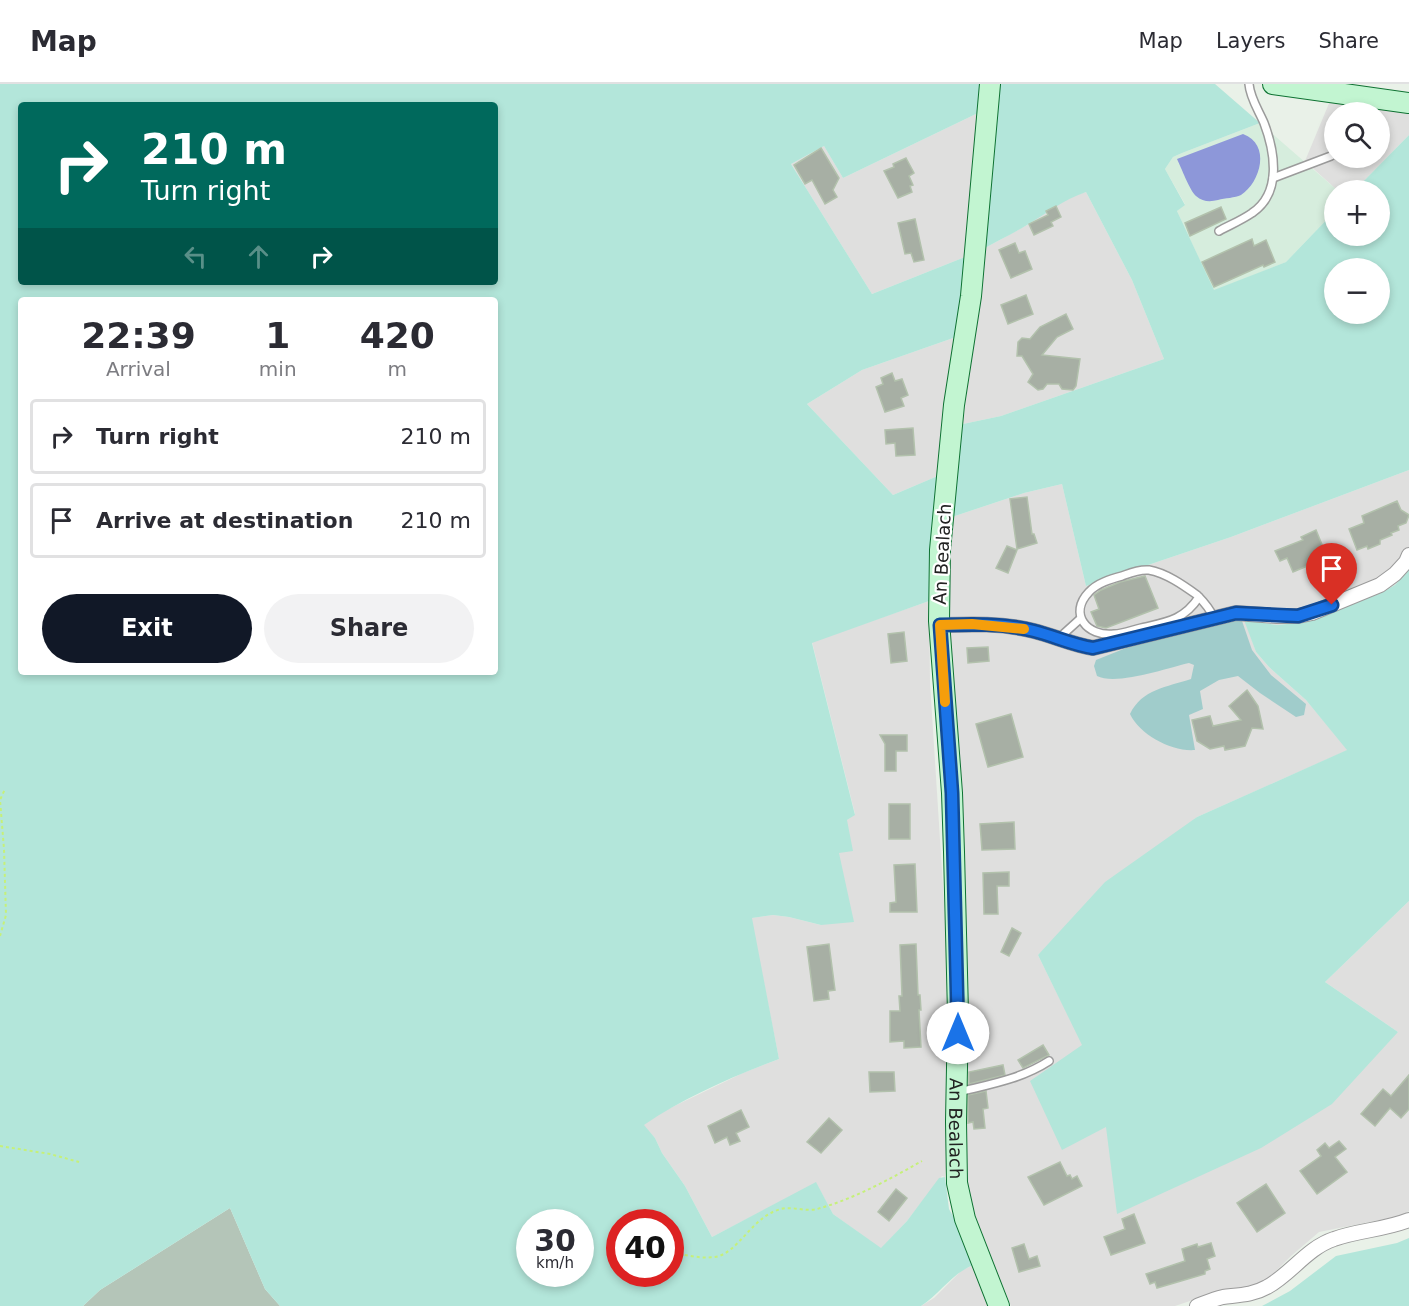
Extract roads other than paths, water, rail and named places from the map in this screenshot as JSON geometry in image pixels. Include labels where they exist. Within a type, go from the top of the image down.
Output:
[{"type":"street","name":"An Bealach","points":[[990,84],[971,296],[954,405],[940,550],[940,625],[952,793],[958,1013],[956,1159],[960,1200],[965,1219],[999,1306]]},
{"type":"street","points":[[1273,84],[1342,89],[1409,103]]},
{"type":"street","points":[[940,625],[972,624],[1034,630],[1080,646],[1093,648],[1121,643],[1236,613],[1277,616],[1312,613],[1380,585],[1395,574],[1409,555]]},
{"type":"street","points":[[1197,1306],[1221,1298],[1260,1290],[1275,1282],[1314,1248],[1334,1239],[1386,1229],[1409,1220]]},
{"type":"lane","points":[[1219,231],[1255,212],[1268,196],[1273,178],[1270,139],[1249,84]]},
{"type":"lane","points":[[1273,178],[1324,159]]},
{"type":"lane","points":[[1199,597],[1192,608],[1182,616],[1114,634],[1094,631],[1084,625],[1080,619],[1082,605],[1090,591],[1108,580],[1138,570],[1148,570],[1182,584],[1199,597],[1214,618]]},
{"type":"lane","points":[[1059,639],[1080,619]]},
{"type":"lane","points":[[956,1092],[1010,1080],[1035,1070],[1049,1061]]}]
